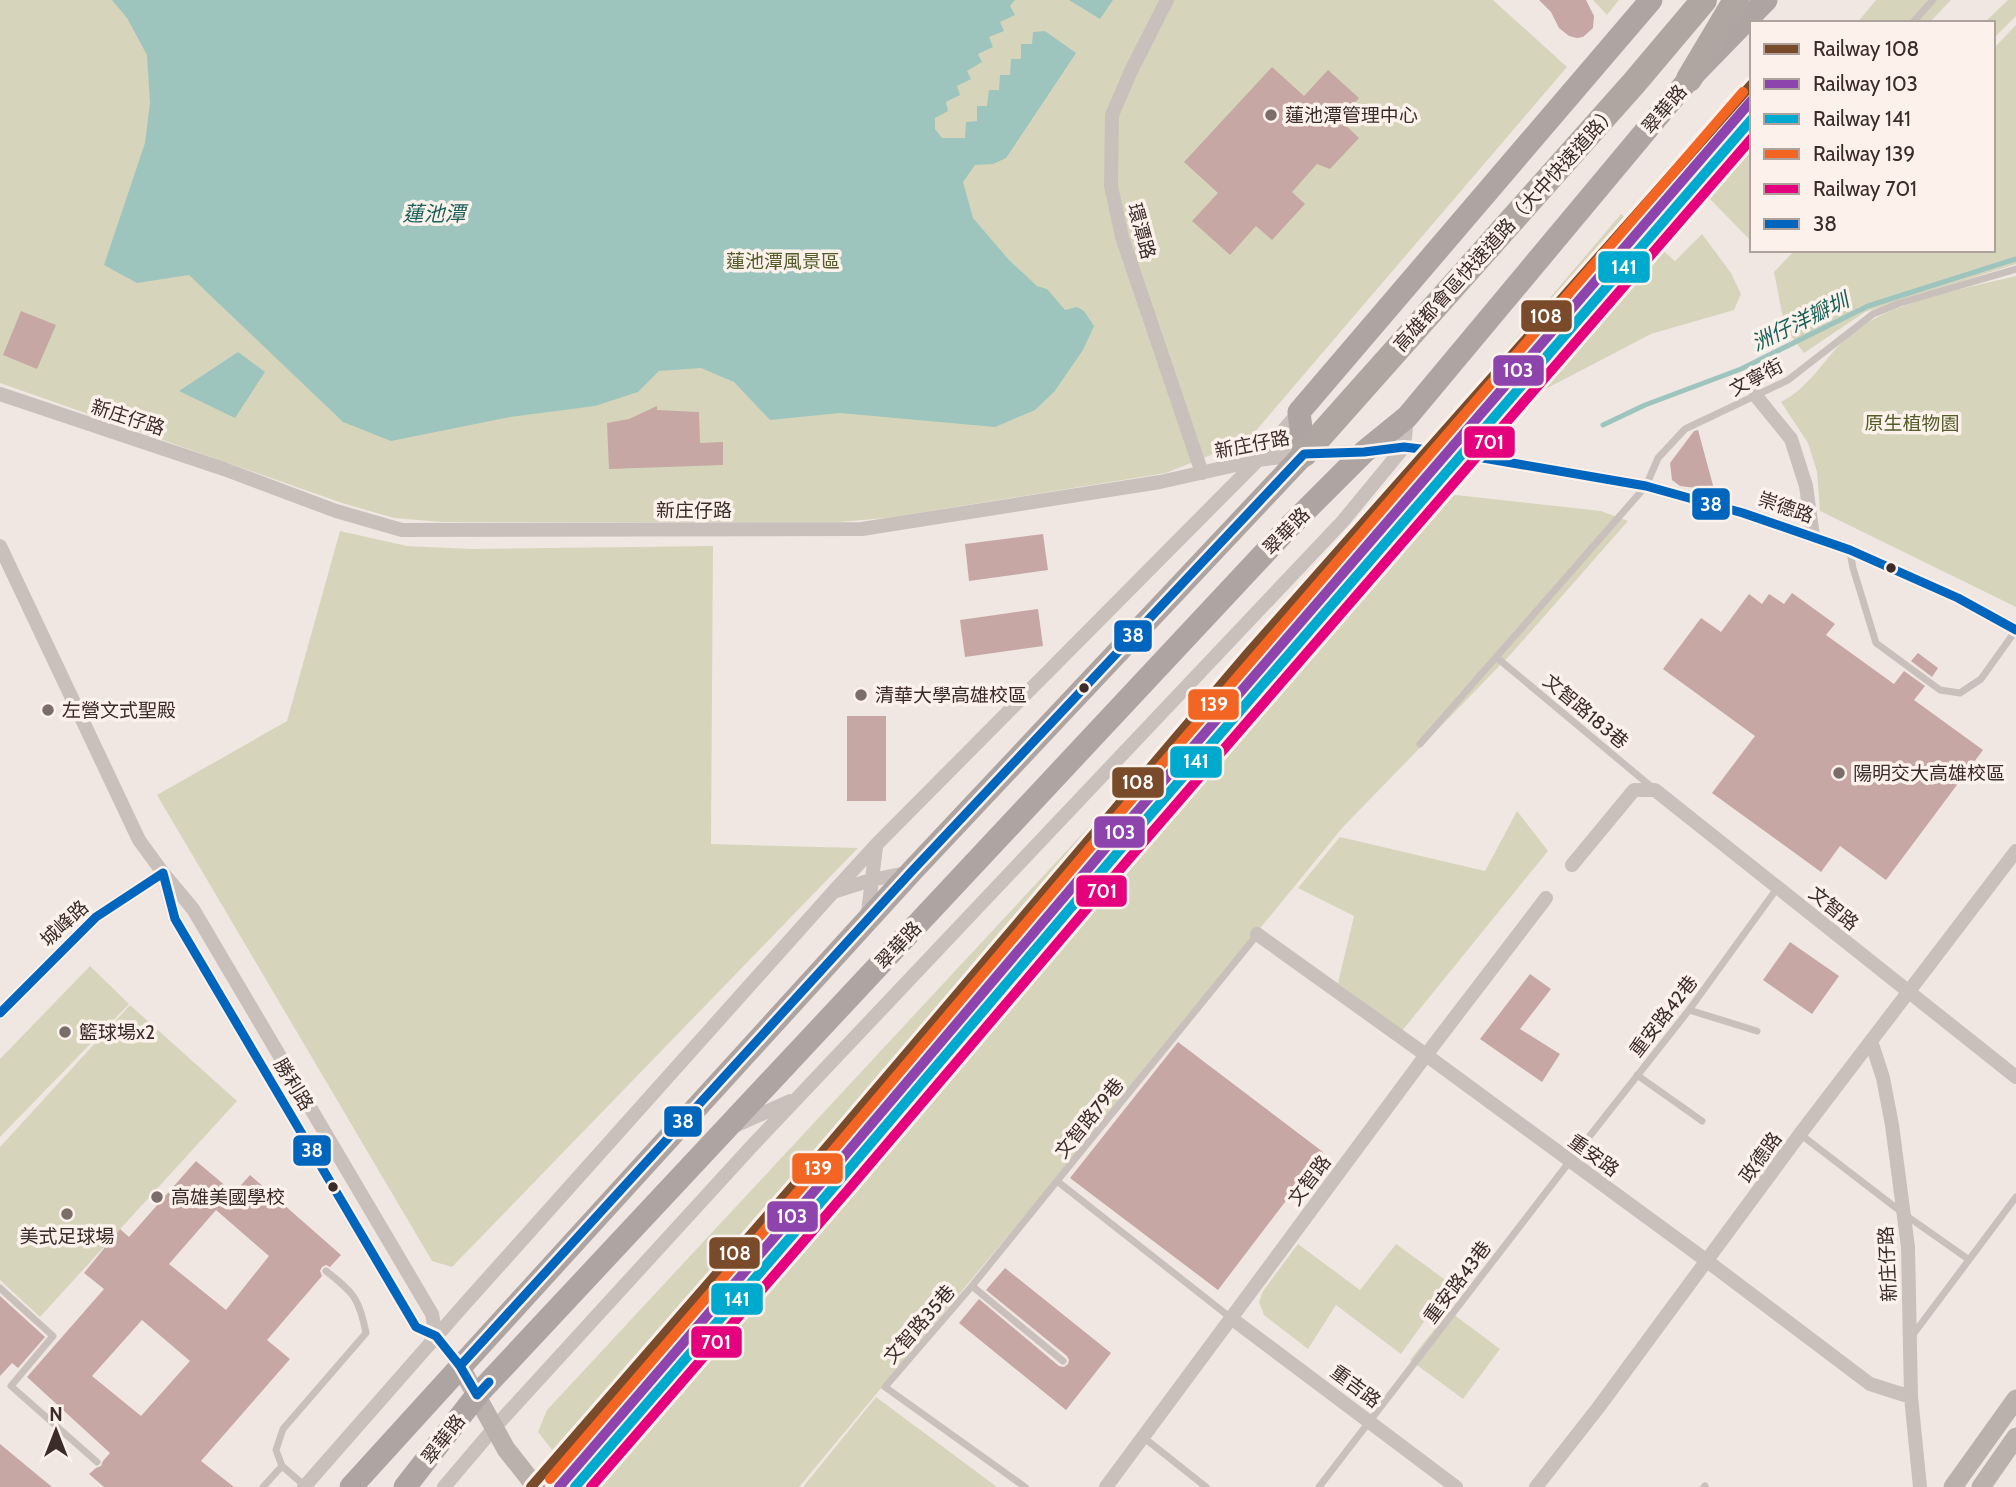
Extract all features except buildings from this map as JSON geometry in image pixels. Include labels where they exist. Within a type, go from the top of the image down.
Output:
[{"type":"highway","name":"高雄都會區快速道路（大中快速道路）","points":[[1304,454],[1634,83],[1704,0]]},
{"type":"highway","points":[[1689,79],[1736,0]]},
{"type":"main road","points":[[1304,454],[1299,412],[1651,0]]},
{"type":"main road","name":"翠華路","points":[[405,1487],[477,1395],[724,1130],[1289,527],[1364,452],[1407,417],[1689,79],[1766,0]]},
{"type":"main road","name":"翠華路","points":[[351,1487],[912,871],[1304,454]]},
{"type":"street","name":"環潭路","points":[[1167,0],[1112,115],[1111,186],[1122,237],[1202,474]]},
{"type":"street","name":"新庄仔路","points":[[0,394],[224,469],[337,511],[402,530],[862,529],[1160,482],[1258,460],[1404,447]]},
{"type":"street","points":[[1756,396],[1791,439],[1806,486],[1813,536]]},
{"type":"street","points":[[304,1486],[876,845],[1258,460],[1299,412]]},
{"type":"street","points":[[1404,447],[1407,417]]},
{"type":"street","name":"崇德路","points":[[1404,447],[1646,486],[1743,513],[1850,550],[1958,598],[2016,630]]},
{"type":"street","name":"翠華路","points":[[444,1487],[495,1427],[751,1147],[1323,544],[1404,447]]},
{"type":"street","name":"勝利路","points":[[0,546],[139,840],[192,909],[432,1314],[436,1336]]},
{"type":"street","points":[[1572,865],[1634,790],[1655,790]]},
{"type":"street","name":"文智路","points":[[1655,790],[2016,1077]]},
{"type":"street","points":[[867,922],[876,845]]},
{"type":"street","name":"政德路","points":[[1536,1487],[2016,851]]},
{"type":"street","points":[[834,891],[912,871]]},
{"type":"street","name":"勝利路","points":[[163,873],[175,919],[416,1326],[436,1336],[460,1366]]},
{"type":"street","name":"城峰路","points":[[0,1013],[96,917],[163,873]]},
{"type":"street","name":"文智路","points":[[1105,1487],[1546,898]]},
{"type":"street","name":"重安路","points":[[1257,934],[1707,1261],[1870,1384],[1911,1397]]},
{"type":"street","name":"新庄仔路","points":[[1871,1041],[1883,1078],[1890,1114],[1908,1247],[1911,1397],[1920,1487]]},
{"type":"street","points":[[751,1147],[771,1081]]},
{"type":"street","points":[[724,1130],[797,1098]]},
{"type":"street","name":"重吉路","points":[[1231,1318],[1456,1487]]},
{"type":"street","points":[[460,1366],[513,1460],[536,1487]]},
{"type":"street","points":[[1953,1487],[2016,1399]]},
{"type":"street","points":[[1981,1487],[2016,1437]]},
{"type":"lane","points":[[1914,21],[1933,0]]},
{"type":"lane","name":"文寧街","points":[[1420,744],[1646,486],[1658,458],[1685,429],[1788,380],[1873,314],[1900,303],[2016,269]]},
{"type":"lane","points":[[1850,550],[1876,643],[1940,690],[1960,693],[1981,679],[2016,630]]},
{"type":"lane","name":"文智路183巷","points":[[1496,657],[1655,790]]},
{"type":"lane","name":"重安路42巷","points":[[1570,1161],[1689,1010],[1778,887]]},
{"type":"lane","name":"文智路79巷","points":[[1231,1318],[1057,1181],[1257,934]]},
{"type":"lane","points":[[1689,1010],[1757,1031]]},
{"type":"lane","points":[[1637,1075],[1702,1121]]},
{"type":"lane","points":[[1800,1134],[1903,1214],[1968,1259]]},
{"type":"lane","name":"重安路43巷","points":[[1319,1487],[1570,1161]]},
{"type":"lane","name":"文智路35巷","points":[[1025,1487],[885,1387],[1057,1181]]},
{"type":"lane","points":[[1910,1338],[2016,1197]]},
{"type":"lane","points":[[304,1486],[282,1466],[276,1450],[283,1429],[366,1333],[360,1306],[349,1290],[326,1271]]},
{"type":"lane","points":[[972,1286],[1063,1361]]},
{"type":"lane","points":[[0,1288],[53,1336],[11,1386],[97,1462]]},
{"type":"lane","points":[[1143,1437],[1206,1487]]},
{"type":"lane","points":[[263,1487],[282,1466]]},
{"type":"green space","name":"蓮池潭風景區","points":[[0,0],[1493,0],[1567,67],[1248,440],[1166,473],[887,518],[839,522],[442,522],[394,518],[342,503],[0,383]]},
{"type":"green space","points":[[1593,0],[1619,0],[1607,15]]},
{"type":"green space","points":[[1876,0],[1951,0],[1931,21],[1859,21]]},
{"type":"green space","points":[[2008,0],[2016,0],[2016,16],[1995,37],[1995,21],[1986,21]]},
{"type":"green space","points":[[2016,25],[2016,264],[1865,312],[1804,353],[1785,328],[1774,272],[1793,252],[1995,252],[1995,47]]},
{"type":"green space","points":[[1750,149],[1750,240],[1709,198]]},
{"type":"green space","points":[[1621,214],[1675,261],[1702,234],[1731,273],[1741,294],[1734,310],[1651,334],[1511,407],[1448,418]]},
{"type":"green space","name":"原生植物園","points":[[2016,276],[2016,607],[1820,511],[1817,472],[1808,443],[1781,402],[1801,388],[1841,343],[1867,323],[1929,297]]},
{"type":"green space","points":[[1411,490],[1601,511],[1628,521],[1511,654],[1343,827],[799,1487],[581,1487],[538,1432],[547,1410],[1388,505]]},
{"type":"green space","points":[[340,531],[407,546],[471,549],[713,546],[711,844],[858,848],[452,1267],[432,1261],[157,795],[287,721]]},
{"type":"green space","points":[[1517,811],[1548,851],[1402,1031],[1338,983],[1354,916],[1298,888],[1340,837],[1485,871]]},
{"type":"green space","name":"籃球場x2","points":[[90,966],[129,1004],[0,1137],[0,1059]]},
{"type":"green space","name":"美式足球場","points":[[130,1005],[237,1101],[40,1317],[0,1280],[0,1147]]},
{"type":"green space","points":[[1298,1244],[1360,1290],[1396,1244],[1451,1284],[1401,1354],[1336,1305],[1308,1349],[1264,1315],[1259,1302],[1263,1291]]},
{"type":"green space","points":[[1449,1311],[1500,1349],[1463,1399],[1410,1360]]},
{"type":"green space","points":[[876,1397],[997,1487],[803,1487]]},
{"type":"water","name":"蓮池潭","points":[[112,0],[1015,0],[1010,6],[1015,15],[1000,22],[1004,31],[989,37],[993,47],[978,54],[982,62],[967,71],[971,79],[957,86],[960,95],[946,102],[948,111],[935,118],[935,129],[942,138],[965,138],[966,122],[977,121],[977,106],[987,106],[989,90],[999,90],[1000,75],[1010,75],[1011,59],[1021,59],[1021,44],[1032,44],[1033,32],[1045,31],[1076,53],[1006,158],[993,164],[975,165],[963,182],[973,218],[1009,260],[1037,286],[1047,289],[1065,310],[1077,307],[1084,311],[1094,326],[1083,350],[1054,392],[1035,410],[995,427],[840,413],[770,420],[734,382],[701,368],[659,371],[638,392],[595,406],[510,417],[391,441],[343,422],[189,275],[137,283],[104,265],[145,143],[150,103],[147,55],[127,18]]},
{"type":"water","points":[[1069,0],[1113,0],[1100,19]]},
{"type":"water","points":[[238,352],[265,372],[235,418],[179,391]]},
{"type":"waterway","name":"洲仔洋瓣圳","points":[[1603,425],[1645,405],[1741,369],[1868,306],[2016,259]]},
{"type":"rail line","name":"108","points":[[531,1487],[815,1161],[1249,652],[1750,86]]},
{"type":"rail line","name":"139","points":[[550,1479],[1100,836],[1743,92]]},
{"type":"rail line","name":"103","points":[[559,1487],[1109,844],[1750,102]]},
{"type":"rail line","name":"141","points":[[575,1487],[1118,852],[1750,121]]},
{"type":"rail line","name":"701","points":[[591,1487],[1750,140]]},
{"type":"transit line","name":"38","points":[[460,1366],[912,871],[1304,454],[1364,452],[1404,447],[1646,486],[1743,513],[1850,550],[1958,598],[2016,630]]},
{"type":"transit line","name":"38","points":[[163,873],[175,919],[416,1327],[436,1336],[460,1366],[477,1395],[489,1382]]},
{"type":"transit line","name":"38","points":[[0,1013],[96,917],[163,873]]},
{"type":"place","name":"蓮池潭管理中心","points":[[1271,115]]},
{"type":"place","name":"清華大學高雄校區","points":[[861,695]]},
{"type":"place","name":"左營文式聖殿","points":[[48,710]]},
{"type":"place","name":"陽明交大高雄校區","points":[[1839,773]]},
{"type":"place","name":"籃球場x2","points":[[65,1032]]},
{"type":"place","name":"高雄美國學校","points":[[157,1197]]},
{"type":"place","name":"美式足球場","points":[[67,1214]]}]
